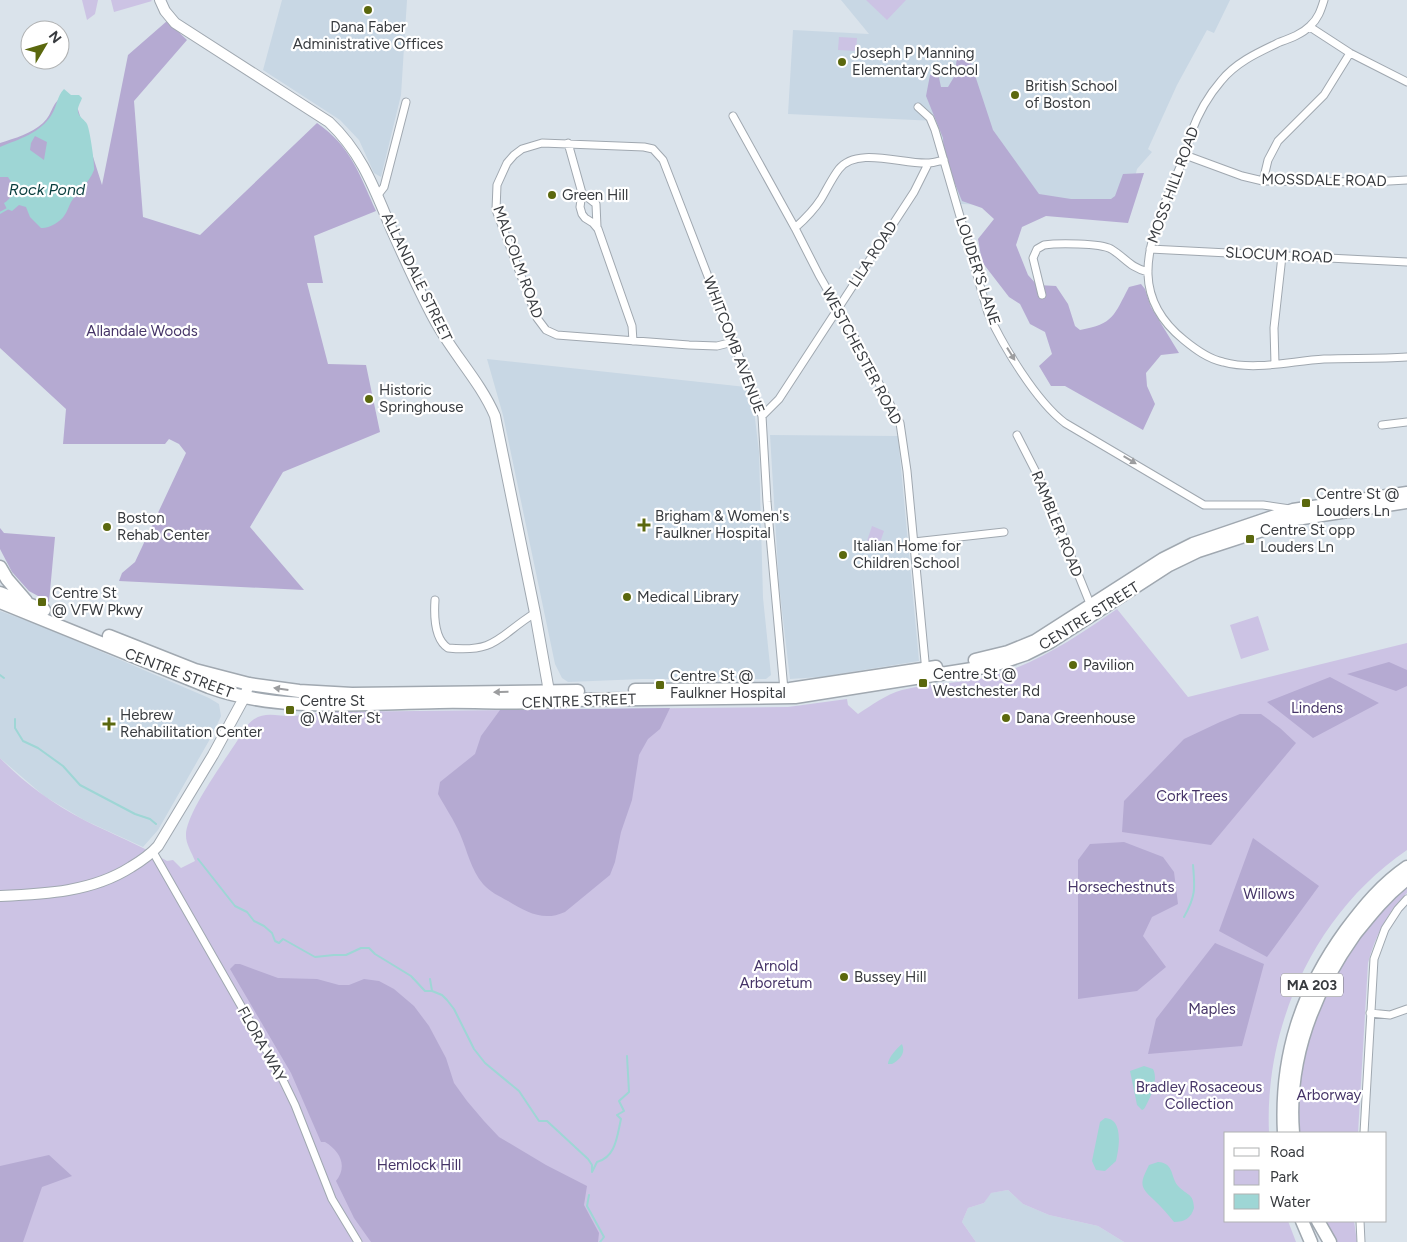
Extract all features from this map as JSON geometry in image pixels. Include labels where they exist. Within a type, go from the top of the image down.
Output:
[{"type":"highway","name":"CENTRE STREET","points":[[1093,610],[1180,549],[1256,516],[1407,492]]},
{"type":"highway","name":"CENTRE STREET","points":[[0,593],[176,664],[249,684],[299,692],[550,696],[564,700],[784,694],[823,685],[926,673],[983,659],[1018,648],[1043,636],[1093,610],[1170,565],[1206,548],[1296,519],[1407,502]]},
{"type":"highway","points":[[0,567],[7,579],[28,603]]},
{"type":"highway","name":"CENTRE STREET","points":[[0,602],[193,681],[244,698],[269,702],[305,704],[550,696]]},
{"type":"highway","name":"MA 203","points":[[1284,1132],[1284,1095],[1288,1057],[1294,1029],[1308,993],[1326,959],[1359,913],[1382,887],[1407,868]]},
{"type":"highway","name":"MA 203","points":[[1293,1132],[1292,1104],[1298,1060],[1304,1030],[1315,1002],[1335,963],[1368,918],[1386,897],[1407,879]]},
{"type":"highway","points":[[1302,1222],[1311,1242]]},
{"type":"highway","points":[[1319,1222],[1330,1242]]},
{"type":"street","name":"ALLANDALE STREET","points":[[160,0],[165,11],[175,23],[329,122],[344,136],[357,154],[435,321],[489,403],[495,416],[550,696]]},
{"type":"street","points":[[1324,0],[1318,15],[1310,27],[1350,53],[1407,82]]},
{"type":"street","name":"MOSS HILL ROAD","points":[[1310,27],[1300,34],[1260,52],[1230,70],[1202,107],[1191,132],[1185,156],[1156,227],[1150,249],[1148,272],[1151,293],[1160,314],[1180,337],[1195,349],[1223,363],[1245,366],[1324,359],[1407,358]]},
{"type":"street","points":[[1263,181],[1268,160],[1278,141],[1324,95],[1350,53]]},
{"type":"street","points":[[377,196],[384,187],[406,102]]},
{"type":"street","name":"LOUDER'S LANE","points":[[918,108],[933,122],[988,312],[1017,365],[1054,412],[1065,423],[1200,503],[1210,506],[1266,505],[1296,510]]},
{"type":"street","name":"WESTCHESTER ROAD","points":[[732,116],[795,228],[900,423],[905,453],[926,673]]},
{"type":"street","name":"MALCOLM ROAD","points":[[568,143],[542,143],[522,149],[514,154],[496,184],[496,210],[537,318],[546,330],[557,335],[633,341],[717,346],[733,342]]},
{"type":"street","points":[[568,143],[582,192],[580,207],[582,214],[598,229]]},
{"type":"street","name":"WHITCOMB AVENUE","points":[[568,143],[652,149],[663,160],[674,186],[762,416],[784,694]]},
{"type":"street","name":"MOSSDALE ROAD","points":[[1185,156],[1242,176],[1263,181],[1372,182],[1407,180]]},
{"type":"street","points":[[795,228],[808,216],[821,199],[839,168],[847,162],[862,158],[928,164],[944,160]]},
{"type":"street","name":"LILA ROAD","points":[[762,416],[780,399],[914,192],[928,164]]},
{"type":"street","points":[[582,192],[596,204],[598,229],[632,326],[633,341]]},
{"type":"street","points":[[1042,295],[1033,258],[1036,251],[1044,245],[1102,246],[1114,251],[1134,268],[1148,272]]},
{"type":"street","name":"SLOCUM ROAD","points":[[1150,249],[1407,262]]},
{"type":"street","points":[[1275,364],[1274,328],[1282,256]]},
{"type":"street","points":[[1382,425],[1407,422]]},
{"type":"street","name":"RAMBLER ROAD","points":[[1017,435],[1040,480],[1093,610]]},
{"type":"street","points":[[1252,505],[1256,516]]},
{"type":"street","points":[[914,542],[1004,532]]},
{"type":"street","points":[[436,600],[438,638],[448,648],[475,648],[492,644],[506,636],[520,622],[535,614]]},
{"type":"street","points":[[0,896],[67,890],[100,883],[124,872],[153,852],[213,755],[244,698],[249,684]]},
{"type":"street","name":"FLORA WAY","points":[[153,852],[280,1074],[295,1105],[332,1199],[358,1242]]},
{"type":"street","points":[[1364,1132],[1372,975],[1377,948],[1389,922],[1407,899]]},
{"type":"street","points":[[1370,1013],[1390,1015],[1407,1009]]},
{"type":"street","points":[[1360,1222],[1361,1242]]},
{"type":"shaded area","points":[[282,0],[407,0],[401,95],[381,177],[374,173],[359,140],[340,120],[263,70]]},
{"type":"shaded area","points":[[841,0],[1230,0],[1214,33],[1207,30],[1177,85],[1148,149],[1152,152],[1137,169],[1127,209],[961,204],[936,121],[788,114],[793,30],[869,34]]},
{"type":"shaded area","name":"Brigham & Women's Faulkner Hospital","points":[[487,359],[746,387],[754,410],[759,452],[763,598],[771,675],[766,679],[642,679],[568,682],[562,678],[555,664],[503,415]]},
{"type":"shaded area","name":"Italian Home for Children School","points":[[770,435],[898,436],[919,661],[820,677],[790,679],[779,585]]},
{"type":"shaded area","name":"Hebrew Rehabilitation Center","points":[[0,611],[39,625],[219,704],[221,716],[214,732],[158,830],[143,847],[84,820],[44,796],[0,758]]},
{"type":"shaded area","points":[[1008,1190],[1023,1204],[1049,1215],[1098,1226],[1124,1242],[976,1242],[962,1222],[968,1208],[984,1203],[990,1193]]},
{"type":"green space","points":[[82,0],[98,0],[95,14],[87,20]]},
{"type":"green space","points":[[111,0],[151,0],[152,1],[114,12]]},
{"type":"green space","points":[[866,0],[906,0],[887,20]]},
{"type":"green space","name":"Allandale Woods","points":[[167,21],[187,40],[134,101],[143,217],[200,235],[317,123],[329,132],[353,162],[376,211],[314,236],[323,283],[307,283],[328,364],[366,365],[380,432],[283,472],[250,527],[304,590],[119,581],[122,573],[135,562],[186,453],[179,444],[169,439],[165,444],[63,444],[66,409],[0,348],[0,143],[23,135],[38,127],[46,119],[58,100],[67,94],[74,97],[102,185],[128,55]]},
{"type":"green space","points":[[839,37],[857,38],[856,51],[838,50]]},
{"type":"green space","points":[[964,53],[969,57],[993,130],[1039,194],[1071,199],[1111,199],[1115,196],[1123,174],[1144,173],[1128,223],[1046,216],[1022,227],[1016,245],[1028,275],[1037,285],[1056,286],[1068,304],[1075,326],[1080,330],[1100,325],[1112,317],[1129,287],[1141,284],[1145,289],[1151,307],[1179,353],[1161,355],[1146,373],[1147,386],[1155,404],[1143,430],[1065,386],[1051,386],[1039,366],[1052,354],[1045,332],[1030,324],[1020,304],[1009,297],[982,262],[978,239],[994,219],[982,208],[962,201],[944,157],[943,138],[926,96],[930,75],[938,73],[941,87],[948,87],[954,77],[957,58]]},
{"type":"green space","points":[[872,526],[884,531],[877,551],[865,547]]},
{"type":"green space","points":[[0,528],[4,533],[55,537],[49,602],[29,591],[12,572],[0,549]]},
{"type":"green space","name":"Arnold Arboretum","points":[[1117,609],[1188,697],[1407,643],[1407,850],[1375,875],[1346,905],[1322,938],[1302,974],[1286,1012],[1276,1052],[1270,1092],[1269,1132],[1224,1132],[1224,1222],[1288,1222],[1296,1242],[1124,1242],[1098,1226],[1049,1215],[1023,1204],[1008,1190],[991,1193],[984,1203],[968,1208],[962,1222],[976,1242],[0,1242],[0,758],[29,784],[61,807],[167,861],[173,860],[181,868],[195,861],[186,836],[193,812],[201,797],[246,727],[257,717],[263,715],[295,716],[323,712],[788,707],[847,699],[848,705],[858,714],[884,697],[902,690],[996,675],[1044,655]]},
{"type":"green space","points":[[1258,616],[1269,650],[1241,659],[1230,625]]},
{"type":"green space","points":[[1389,662],[1407,670],[1407,686],[1396,691],[1347,674]]},
{"type":"green space","name":"Lindens","points":[[1330,677],[1379,703],[1313,738],[1267,702]]},
{"type":"green space","points":[[670,708],[660,729],[648,739],[639,755],[632,800],[621,832],[615,862],[610,875],[565,912],[549,916],[542,916],[522,909],[495,894],[483,884],[472,866],[458,829],[438,794],[440,782],[475,754],[481,736],[500,710]]},
{"type":"green space","name":"Cork Trees","points":[[1240,714],[1261,714],[1296,743],[1211,845],[1122,832],[1124,801],[1184,739]]},
{"type":"green space","name":"Willows","points":[[1253,838],[1319,886],[1267,957],[1219,931]]},
{"type":"green space","name":"Horsechestnuts","points":[[1124,842],[1163,857],[1174,872],[1178,904],[1152,917],[1143,936],[1166,967],[1137,991],[1078,999],[1078,860],[1090,844]]},
{"type":"green space","name":"Arborway","points":[[1407,886],[1407,893],[1393,908],[1383,925],[1368,963],[1358,1132],[1298,1132],[1298,1096],[1302,1063],[1309,1033],[1337,970],[1368,926]]},
{"type":"green space","name":"Maples","points":[[1215,943],[1264,964],[1242,1046],[1148,1054],[1156,1019]]},
{"type":"green space","name":"Hemlock Hill","points":[[235,964],[240,964],[278,978],[317,979],[339,985],[349,985],[364,979],[379,981],[394,989],[414,1006],[429,1026],[446,1058],[454,1083],[467,1101],[499,1137],[546,1165],[587,1186],[584,1205],[599,1233],[598,1242],[371,1242],[354,1218],[336,1181],[340,1175],[341,1159],[335,1150],[325,1142],[321,1142],[291,1073],[230,969]]},
{"type":"green space","points":[[49,1155],[72,1176],[42,1187],[23,1242],[0,1242],[0,1166]]},
{"type":"green space","points":[[1326,1222],[1354,1222],[1357,1242],[1336,1242]]},
{"type":"water","name":"Rock Pond","points":[[64,89],[71,95],[79,95],[82,98],[78,112],[88,127],[94,170],[62,218],[57,223],[41,228],[30,217],[26,207],[19,205],[12,211],[7,209],[4,203],[12,194],[13,188],[8,177],[0,177],[0,147],[29,135],[42,126],[52,114]],"holes":[[[35,136],[47,142],[44,160],[30,150]]]},
{"type":"water","points":[[902,1044],[902,1056],[892,1064],[888,1064],[891,1056]]},
{"type":"water","points":[[1144,1066],[1153,1069],[1155,1078],[1151,1095],[1142,1110],[1137,1105],[1130,1071]]},
{"type":"water","points":[[1105,1118],[1115,1123],[1118,1129],[1119,1142],[1116,1161],[1105,1171],[1096,1170],[1092,1161],[1100,1122]]},
{"type":"water","points":[[1158,1162],[1170,1168],[1176,1183],[1190,1195],[1194,1208],[1189,1217],[1184,1220],[1174,1222],[1143,1188],[1144,1176],[1149,1165]]},
{"type":"waterway","points":[[0,213],[7,209]]},
{"type":"waterway","points":[[0,675],[4,678]]},
{"type":"waterway","points":[[15,719],[15,728],[23,741],[38,748],[63,766],[80,785],[135,814],[150,819],[156,824]]},
{"type":"waterway","points":[[198,859],[235,906],[247,912],[254,921],[264,926],[272,933],[275,941],[279,943],[283,939],[315,957],[346,955],[361,948],[369,948],[375,954],[411,976],[425,991],[432,991],[442,995],[454,1009],[474,1049],[485,1063],[519,1091],[539,1121],[547,1121],[588,1159],[592,1165],[592,1172]]},
{"type":"waterway","points":[[1184,917],[1194,892],[1193,865]]},
{"type":"waterway","points":[[430,979],[432,991]]},
{"type":"waterway","points":[[592,1172],[597,1162],[608,1156],[612,1151],[617,1139],[621,1119],[617,1115],[624,1111],[619,1101],[629,1092],[627,1056]]},
{"type":"waterway","points":[[589,1195],[587,1206],[604,1237],[600,1242]]},
{"type":"place","name":"Dana Faber Administrative Offices","points":[[368,10]]},
{"type":"place","name":"Joseph P Manning Elementary School","points":[[842,62]]},
{"type":"place","name":"British School of Boston","points":[[1015,95]]},
{"type":"place","name":"Green Hill","points":[[552,195]]},
{"type":"place","name":"Historic Springhouse","points":[[369,399]]},
{"type":"place","name":"Centre St @ Louders Ln","points":[[1306,503]]},
{"type":"place","name":"Brigham & Women's Faulkner Hospital","points":[[644,525]]},
{"type":"place","name":"Boston Rehab Center","points":[[107,527]]},
{"type":"place","name":"Centre St opp Louders Ln","points":[[1250,539]]},
{"type":"place","name":"Italian Home for Children School","points":[[843,555]]},
{"type":"place","name":"Medical Library","points":[[627,597]]},
{"type":"place","name":"Centre St @ VFW Pkwy","points":[[42,602]]},
{"type":"place","name":"Pavilion","points":[[1073,665]]},
{"type":"place","name":"Centre St @ Westchester Rd","points":[[923,683]]},
{"type":"place","name":"Centre St @ Faulkner Hospital","points":[[660,685]]},
{"type":"place","name":"Centre St @ Walter St","points":[[290,710]]},
{"type":"place","name":"Dana Greenhouse","points":[[1006,718]]},
{"type":"place","name":"Hebrew Rehabilitation Center","points":[[109,724]]},
{"type":"place","name":"Bussey Hill","points":[[844,977]]},
{"type":"park label","name":"Bradley Rosaceous Collection","points":[[1199,1096]]}]
